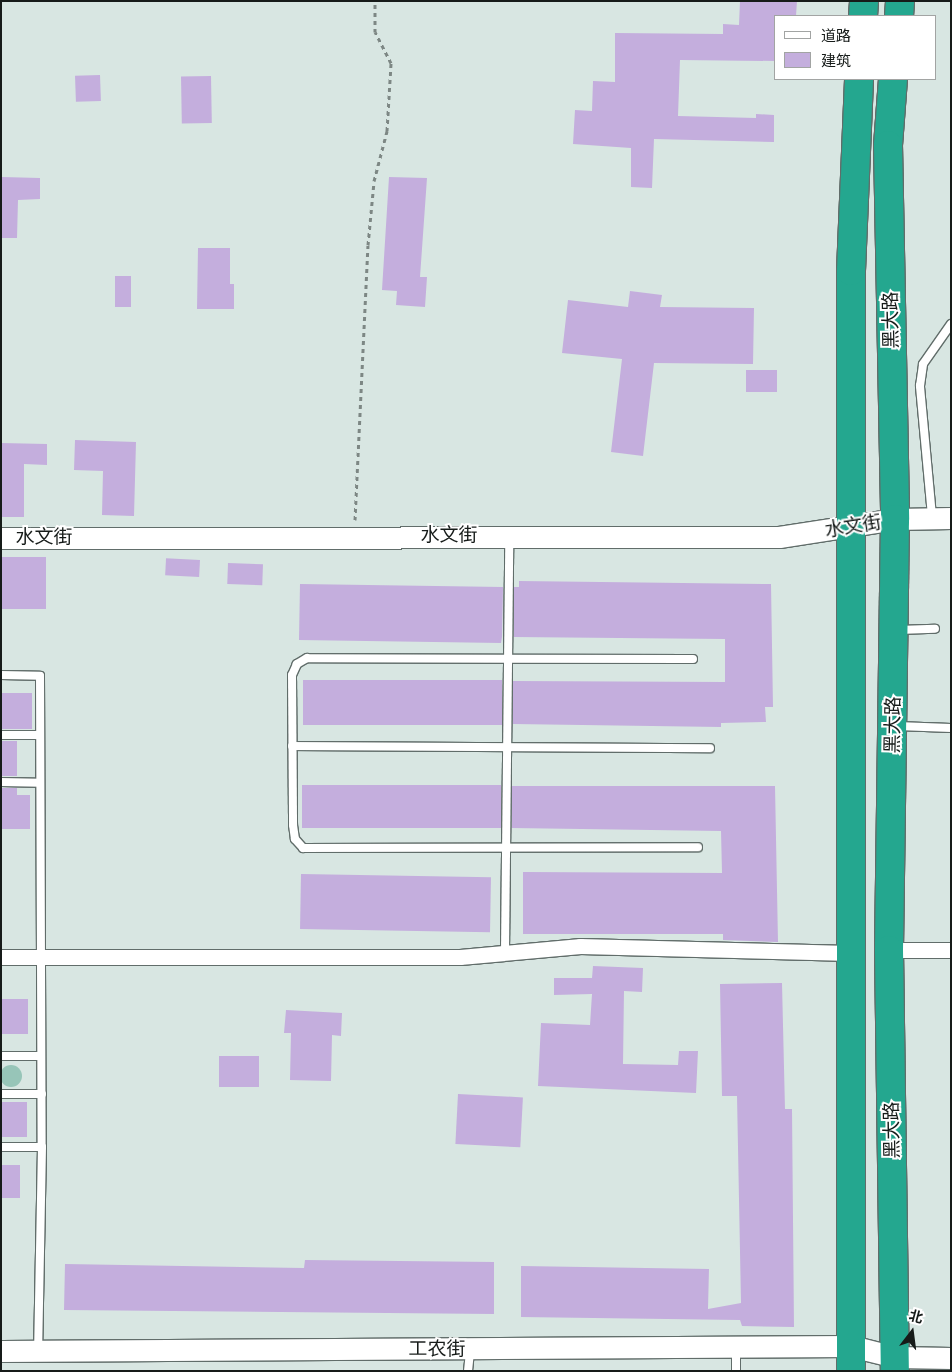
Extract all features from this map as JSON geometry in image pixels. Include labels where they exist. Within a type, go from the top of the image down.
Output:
[{"type":"highway","points":[[863,15],[864,1]]},
{"type":"highway","points":[[899,15],[900,1]]},
{"type":"highway","points":[[859,80],[851,271],[850,953],[873,1360]]},
{"type":"highway","name":"黑大路","points":[[873,1360],[889,950],[894,630],[895,519],[888,145],[893,80]]},
{"type":"street","name":"水文街","points":[[1,538],[509,535],[779,537],[895,519],[942,518]]},
{"type":"street","points":[[1,958],[460,957],[505,950],[580,946],[850,953]]},
{"type":"street","points":[[889,950],[951,950]]},
{"type":"street","name":"工农街","points":[[1,1352],[736,1347],[873,1360],[951,1358]]},
{"type":"lane","points":[[942,518],[920,386],[923,364],[951,324]]},
{"type":"lane","points":[[505,950],[510,661],[509,535]]},
{"type":"lane","points":[[894,630],[936,629]]},
{"type":"lane","points":[[692,659],[510,661],[307,658],[297,664],[292,675],[293,825],[296,839],[303,848],[698,847]]},
{"type":"lane","points":[[1,676],[40,676],[42,1147],[38,1352]]},
{"type":"lane","points":[[892,726],[951,728]]},
{"type":"lane","points":[[1,736],[40,736]]},
{"type":"lane","points":[[292,746],[509,745],[710,748]]},
{"type":"lane","points":[[1,782],[40,783]]},
{"type":"lane","points":[[1,1056],[42,1056]]},
{"type":"lane","points":[[1,1094],[42,1094]]},
{"type":"lane","points":[[1,1147],[42,1147]]},
{"type":"lane","points":[[736,1347],[736,1371]]},
{"type":"lane","points":[[468,1371],[470,1349]]},
{"type":"path","points":[[355,536],[368,245],[374,181],[387,131],[391,63],[375,32],[375,1]]},
{"type":"green space","points":[[11,1065],[19,1068],[22,1076],[19,1084],[11,1087],[3,1084],[0,1076],[3,1068]]},
{"type":"building","points":[[740,1],[797,1],[796,15],[774,15],[774,61],[680,60],[678,116],[756,118],[756,114],[774,115],[774,142],[654,139],[652,188],[631,187],[631,148],[573,144],[575,110],[592,111],[593,81],[615,82],[615,33],[723,34],[723,24],[739,25]]},
{"type":"building","points":[[100,75],[101,101],[76,102],[75,76]]},
{"type":"building","points":[[211,76],[212,123],[182,124],[181,77]]},
{"type":"building","points":[[2,177],[40,178],[40,199],[18,200],[17,238],[1,238]]},
{"type":"building","points":[[389,177],[427,178],[420,277],[427,277],[425,307],[396,305],[397,291],[382,290]]},
{"type":"building","points":[[198,248],[230,248],[230,284],[234,284],[234,309],[197,309]]},
{"type":"building","points":[[115,276],[131,276],[131,307],[115,307]]},
{"type":"building","points":[[630,291],[662,295],[660,307],[754,308],[753,364],[654,363],[643,456],[611,452],[622,359],[562,353],[568,300],[628,307]]},
{"type":"building","points":[[746,370],[777,370],[777,392],[746,392]]},
{"type":"building","points":[[75,440],[136,442],[134,516],[102,515],[103,471],[74,470]]},
{"type":"building","points":[[1,443],[47,444],[47,465],[24,464],[24,517],[1,517]]},
{"type":"building","points":[[1,557],[46,557],[46,609],[1,609]]},
{"type":"building","points":[[166,558],[200,560],[199,577],[165,575]]},
{"type":"building","points":[[228,563],[263,564],[262,585],[227,584]]},
{"type":"building","points":[[519,581],[771,584],[773,707],[765,707],[766,722],[721,723],[721,727],[513,724],[513,681],[725,682],[725,639],[514,637],[514,587],[519,587]]},
{"type":"building","points":[[300,584],[503,587],[501,643],[299,640]]},
{"type":"building","points":[[303,680],[502,680],[502,725],[303,725]]},
{"type":"building","points":[[1,693],[32,693],[32,729],[1,729]]},
{"type":"building","points":[[1,741],[17,741],[17,776],[1,776]]},
{"type":"building","points":[[302,785],[501,785],[501,828],[302,828]]},
{"type":"building","points":[[512,786],[775,786],[778,942],[723,940],[723,934],[523,934],[523,872],[722,873],[721,831],[512,828]]},
{"type":"building","points":[[1,788],[17,788],[17,795],[30,795],[30,829],[1,829]]},
{"type":"building","points":[[301,874],[491,877],[490,932],[300,929]]},
{"type":"building","points":[[593,966],[643,968],[642,992],[624,991],[623,1064],[678,1065],[679,1051],[698,1051],[696,1093],[538,1086],[541,1023],[590,1025],[592,994],[554,995],[554,978],[592,978]]},
{"type":"building","points":[[782,983],[785,1109],[792,1109],[794,1327],[742,1326],[740,1320],[521,1317],[521,1266],[709,1269],[708,1309],[741,1303],[737,1096],[722,1096],[720,984]]},
{"type":"building","points":[[1,999],[28,999],[28,1034],[1,1034]]},
{"type":"building","points":[[286,1010],[342,1013],[341,1036],[332,1035],[331,1081],[290,1080],[291,1033],[284,1033]]},
{"type":"building","points":[[219,1056],[259,1056],[259,1087],[219,1087]]},
{"type":"building","points":[[458,1094],[523,1097],[520,1147],[455,1144]]},
{"type":"building","points":[[1,1102],[27,1102],[27,1137],[1,1137]]},
{"type":"building","points":[[1,1165],[20,1165],[20,1198],[1,1198]]},
{"type":"building","points":[[305,1260],[494,1262],[494,1314],[64,1310],[65,1264],[304,1268]]}]
